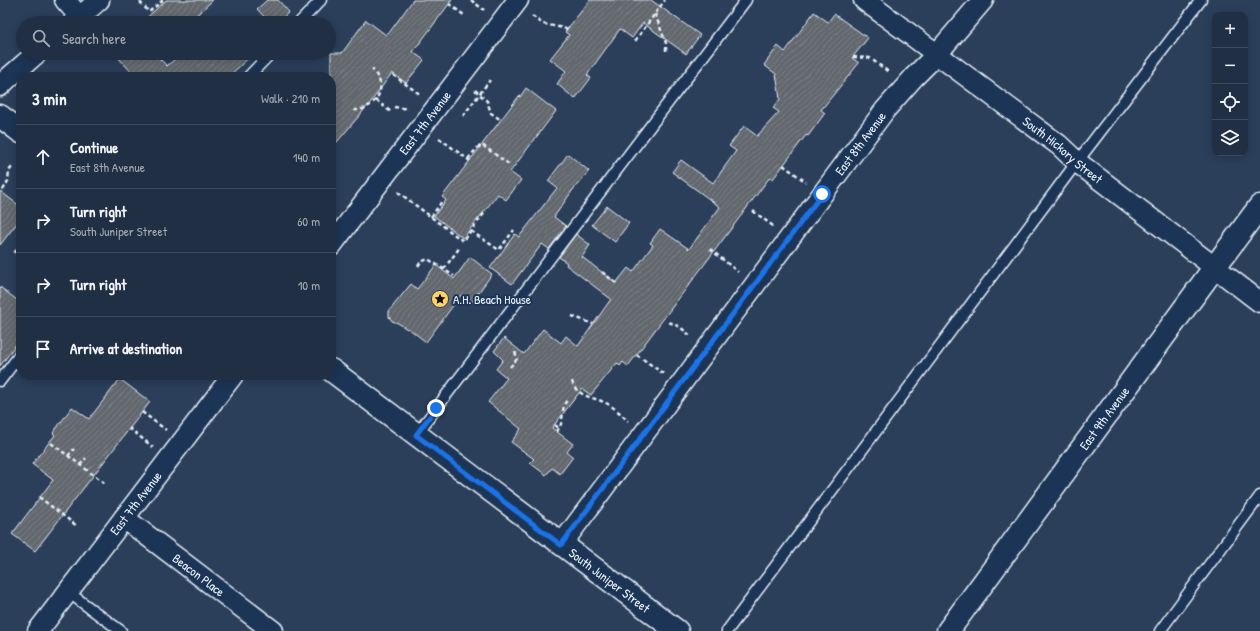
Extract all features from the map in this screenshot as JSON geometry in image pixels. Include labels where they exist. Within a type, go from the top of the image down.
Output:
[{"type":"street","points":[[65,0],[74,16]]},
{"type":"street","points":[[81,16],[99,0]]},
{"type":"street","name":"South Hickory Street","points":[[864,0],[1059,145],[1077,162],[1260,302]]},
{"type":"street","name":"East 8th Avenue","points":[[561,545],[885,110],[936,55],[983,0]]},
{"type":"street","name":"East 7th Avenue","points":[[336,239],[517,2]]},
{"type":"street","points":[[0,86],[29,60]]},
{"type":"street","points":[[0,116],[16,128]]},
{"type":"street","name":"East 9th Avenue","points":[[948,631],[1260,206]]},
{"type":"street","name":"South Juniper Street","points":[[336,374],[677,631]]},
{"type":"street","name":"East 7th Avenue","points":[[38,631],[229,380]]},
{"type":"street","name":"Beacon Place","points":[[124,518],[273,631]]},
{"type":"lane","points":[[306,16],[321,0]]},
{"type":"lane","points":[[416,435],[746,0]]},
{"type":"lane","points":[[728,631],[1077,162],[1201,0]]},
{"type":"lane","points":[[253,72],[264,60]]},
{"type":"lane","points":[[0,381],[16,360]]},
{"type":"lane","points":[[1160,631],[1260,496]]},
{"type":"lane","points":[[68,592],[121,631]]},
{"type":"path","points":[[140,2],[149,12],[163,0]]},
{"type":"path","points":[[635,41],[665,0]]},
{"type":"path","points":[[517,2],[543,24],[564,28],[567,30]]},
{"type":"path","points":[[449,4],[464,15]]},
{"type":"path","points":[[655,14],[666,43],[666,52]]},
{"type":"path","points":[[853,57],[870,58],[906,86]]},
{"type":"path","points":[[354,110],[366,108],[376,100],[378,96],[381,84],[379,78],[372,69]]},
{"type":"path","points":[[393,75],[437,107]]},
{"type":"path","points":[[463,116],[490,80]]},
{"type":"path","points":[[480,93],[487,101],[491,113],[501,120]]},
{"type":"path","points":[[376,100],[391,112]]},
{"type":"path","points":[[453,148],[469,160],[477,148],[482,145],[510,165]]},
{"type":"path","points":[[783,165],[822,194]]},
{"type":"path","points":[[3,190],[8,181],[9,171],[12,168]]},
{"type":"path","points":[[381,180],[463,241],[486,211]]},
{"type":"path","points":[[431,217],[444,200]]},
{"type":"path","points":[[753,211],[789,239]]},
{"type":"path","points":[[471,231],[498,250],[514,230]]},
{"type":"path","points":[[444,269],[460,246]]},
{"type":"path","points":[[710,250],[740,273]]},
{"type":"path","points":[[418,266],[421,262],[428,259],[454,276]]},
{"type":"path","points":[[602,272],[616,283]]},
{"type":"path","points":[[572,316],[593,324]]},
{"type":"path","points":[[669,322],[680,327],[692,337]]},
{"type":"path","points":[[510,367],[517,359],[514,350]]},
{"type":"path","points":[[637,355],[664,374]]},
{"type":"path","points":[[572,381],[573,386],[587,397],[606,403],[629,421]]},
{"type":"path","points":[[557,432],[564,405],[567,400]]},
{"type":"path","points":[[142,412],[156,422]]},
{"type":"path","points":[[554,425],[559,428]]},
{"type":"path","points":[[130,428],[143,439]]},
{"type":"path","points":[[51,443],[107,485]]},
{"type":"path","points":[[68,456],[74,449]]},
{"type":"path","points":[[80,465],[86,458]]},
{"type":"path","points":[[40,497],[77,526]]},
{"type":"building","points":[[166,0],[213,0],[196,16],[149,16]]},
{"type":"building","points":[[267,0],[278,0],[289,12],[285,16],[264,16],[257,9]]},
{"type":"building","points":[[413,0],[452,0],[413,52],[424,60],[406,83],[392,73],[370,103],[336,143],[336,72],[331,72],[331,60],[336,60],[336,53],[342,53],[366,20],[386,35],[387,32],[389,33]]},
{"type":"building","points":[[590,0],[651,0],[700,35],[686,54],[643,23],[632,38],[620,29],[587,75],[591,78],[575,99],[557,84],[566,71],[550,59],[569,35],[565,32]]},
{"type":"building","points":[[814,12],[828,22],[834,14],[868,38],[852,58],[859,63],[821,110],[825,113],[808,136],[806,135],[773,179],[770,177],[628,366],[623,362],[620,366],[617,363],[591,395],[582,389],[552,428],[573,444],[567,452],[573,457],[560,474],[552,468],[546,475],[530,463],[534,459],[511,442],[521,429],[488,402],[507,378],[496,369],[503,360],[494,351],[504,338],[524,354],[543,329],[561,343],[566,336],[578,346],[611,299],[566,265],[567,263],[559,257],[576,234],[590,245],[582,257],[616,283],[628,268],[633,272],[653,245],[650,243],[660,229],[689,249],[720,207],[672,172],[681,160],[713,183],[736,151],[729,146],[744,126],[757,136],[779,112],[773,108],[780,99],[776,74],[764,65],[778,46],[785,52]]},
{"type":"building","points":[[120,60],[161,60],[167,66],[174,60],[246,60],[233,72],[131,72]]},
{"type":"building","points":[[526,88],[556,111],[510,172],[521,180],[506,200],[498,194],[463,238],[434,216],[446,200],[442,197]]},
{"type":"building","points":[[568,154],[589,171],[572,191],[554,217],[566,226],[549,249],[542,244],[512,284],[490,268],[515,234],[519,237],[557,188],[548,181]]},
{"type":"building","points":[[0,191],[16,203],[16,224],[0,245]]},
{"type":"building","points":[[607,206],[629,223],[615,242],[592,225]]},
{"type":"building","points":[[470,257],[492,274],[471,303],[461,295],[426,342],[408,328],[407,329],[392,321],[389,317],[389,311],[411,284],[417,289],[436,265],[454,279]]},
{"type":"building","points":[[0,287],[16,299],[16,345],[0,366]]},
{"type":"building","points":[[119,380],[121,380],[150,402],[35,551],[12,534],[53,480],[32,464],[55,435],[53,433],[72,407],[89,419]]},
{"type":"place","name":"A.H. Beach House","points":[[440,299]]},
{"type":"route","points":[[436,408],[416,435],[561,545],[822,194]]}]
